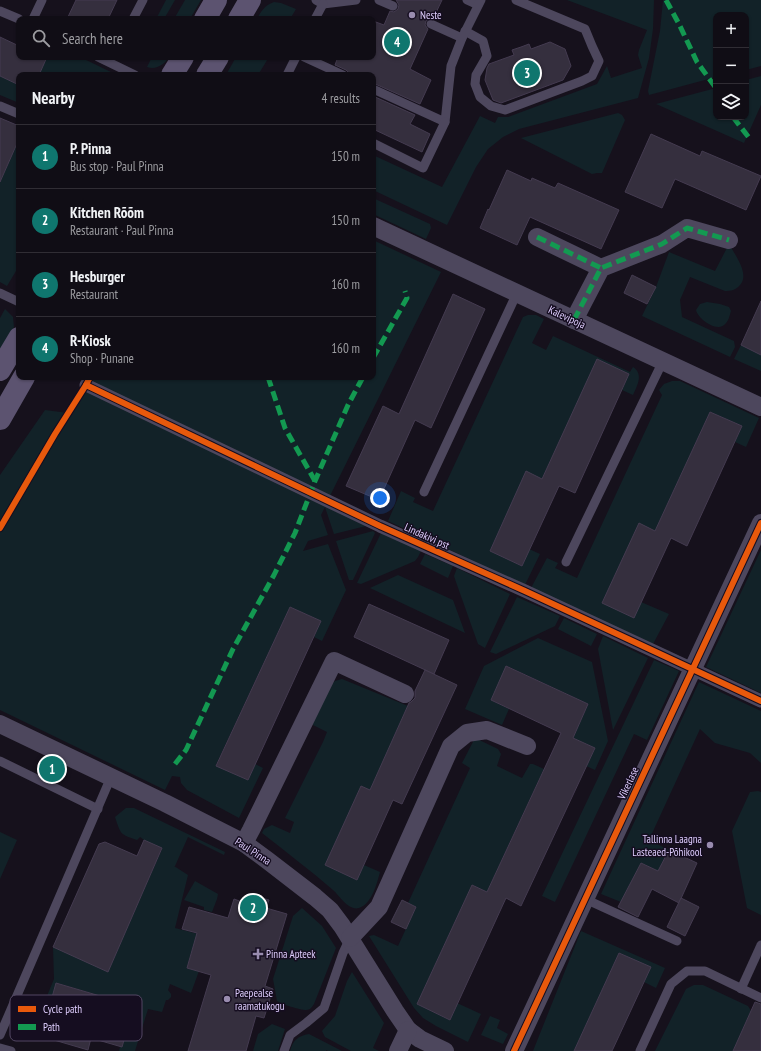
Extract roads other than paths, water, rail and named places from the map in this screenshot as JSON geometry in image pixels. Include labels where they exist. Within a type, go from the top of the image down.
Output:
[{"type":"main road","points":[[207,16],[216,0]]},
{"type":"main road","points":[[242,16],[250,0]]},
{"type":"main road","points":[[174,72],[181,60]]},
{"type":"main road","points":[[210,72],[216,60]]},
{"type":"main road","points":[[0,370],[16,343]]},
{"type":"main road","points":[[0,419],[22,380]]},
{"type":"street","name":"Kalevipoja","points":[[376,227],[761,407]]},
{"type":"street","points":[[574,320],[601,268],[662,244],[687,228],[729,240]]},
{"type":"street","points":[[537,236],[601,268]]},
{"type":"street","name":"Lindakivi pst","points":[[86,385],[380,526],[525,591],[761,701]]},
{"type":"street","name":"Vikerlase","points":[[514,1051],[761,523]]},
{"type":"street","points":[[244,843],[334,661],[405,694]]},
{"type":"street","name":"Paul Pinna","points":[[0,724],[244,843],[315,896],[330,910],[350,938],[408,1030],[420,1039],[445,1051]]},
{"type":"street","points":[[350,938],[379,907],[451,746],[467,733],[487,730],[527,746]]},
{"type":"street","points":[[398,1051],[408,1030]]},
{"type":"lane","points":[[34,16],[42,0]]},
{"type":"lane","points":[[135,16],[143,0]]},
{"type":"lane","points":[[316,16],[319,2],[356,0]]},
{"type":"lane","points":[[379,0],[393,6]]},
{"type":"lane","points":[[376,144],[423,168],[445,122],[451,66],[480,3],[466,0]]},
{"type":"lane","points":[[431,24],[483,41],[487,56],[476,74],[475,84],[480,97],[491,106],[505,110],[570,86],[592,76],[599,61],[585,29],[516,0]]},
{"type":"lane","points":[[0,11],[16,18]]},
{"type":"lane","points":[[112,60],[130,72]]},
{"type":"lane","points":[[288,72],[294,60]]},
{"type":"lane","points":[[310,60],[336,72]]},
{"type":"lane","points":[[376,90],[445,122]]},
{"type":"lane","points":[[0,106],[16,113]]},
{"type":"lane","points":[[0,293],[16,301]]},
{"type":"lane","points":[[424,492],[517,293]]},
{"type":"lane","points":[[566,562],[663,361]]},
{"type":"lane","points":[[0,761],[98,809]]},
{"type":"lane","points":[[17,995],[111,777]]},
{"type":"lane","points":[[585,899],[677,941]]},
{"type":"lane","points":[[284,1051],[290,1035],[324,1008],[343,953],[350,938]]},
{"type":"lane","points":[[741,989],[761,945]]},
{"type":"lane","points":[[640,1051],[671,984],[687,971],[705,971],[761,998]]},
{"type":"lane","points":[[0,1035],[10,1012]]},
{"type":"lane","points":[[0,1048],[11,1051]]},
{"type":"place","name":"Neste","points":[[412,15]]},
{"type":"place","name":"R-Kiosk","points":[[397,42]]},
{"type":"place","name":"Hesburger","points":[[527,73]]},
{"type":"place","name":"P. Pinna","points":[[52,769]]},
{"type":"place","name":"Tallinna Laagna Lasteaed-Põhikool","points":[[710,845]]},
{"type":"place","name":"Kitchen Rõõm","points":[[253,908]]},
{"type":"place","name":"Pinna Apteek","points":[[258,954]]},
{"type":"place","name":"Paepealse raamatukogu","points":[[227,999]]}]
